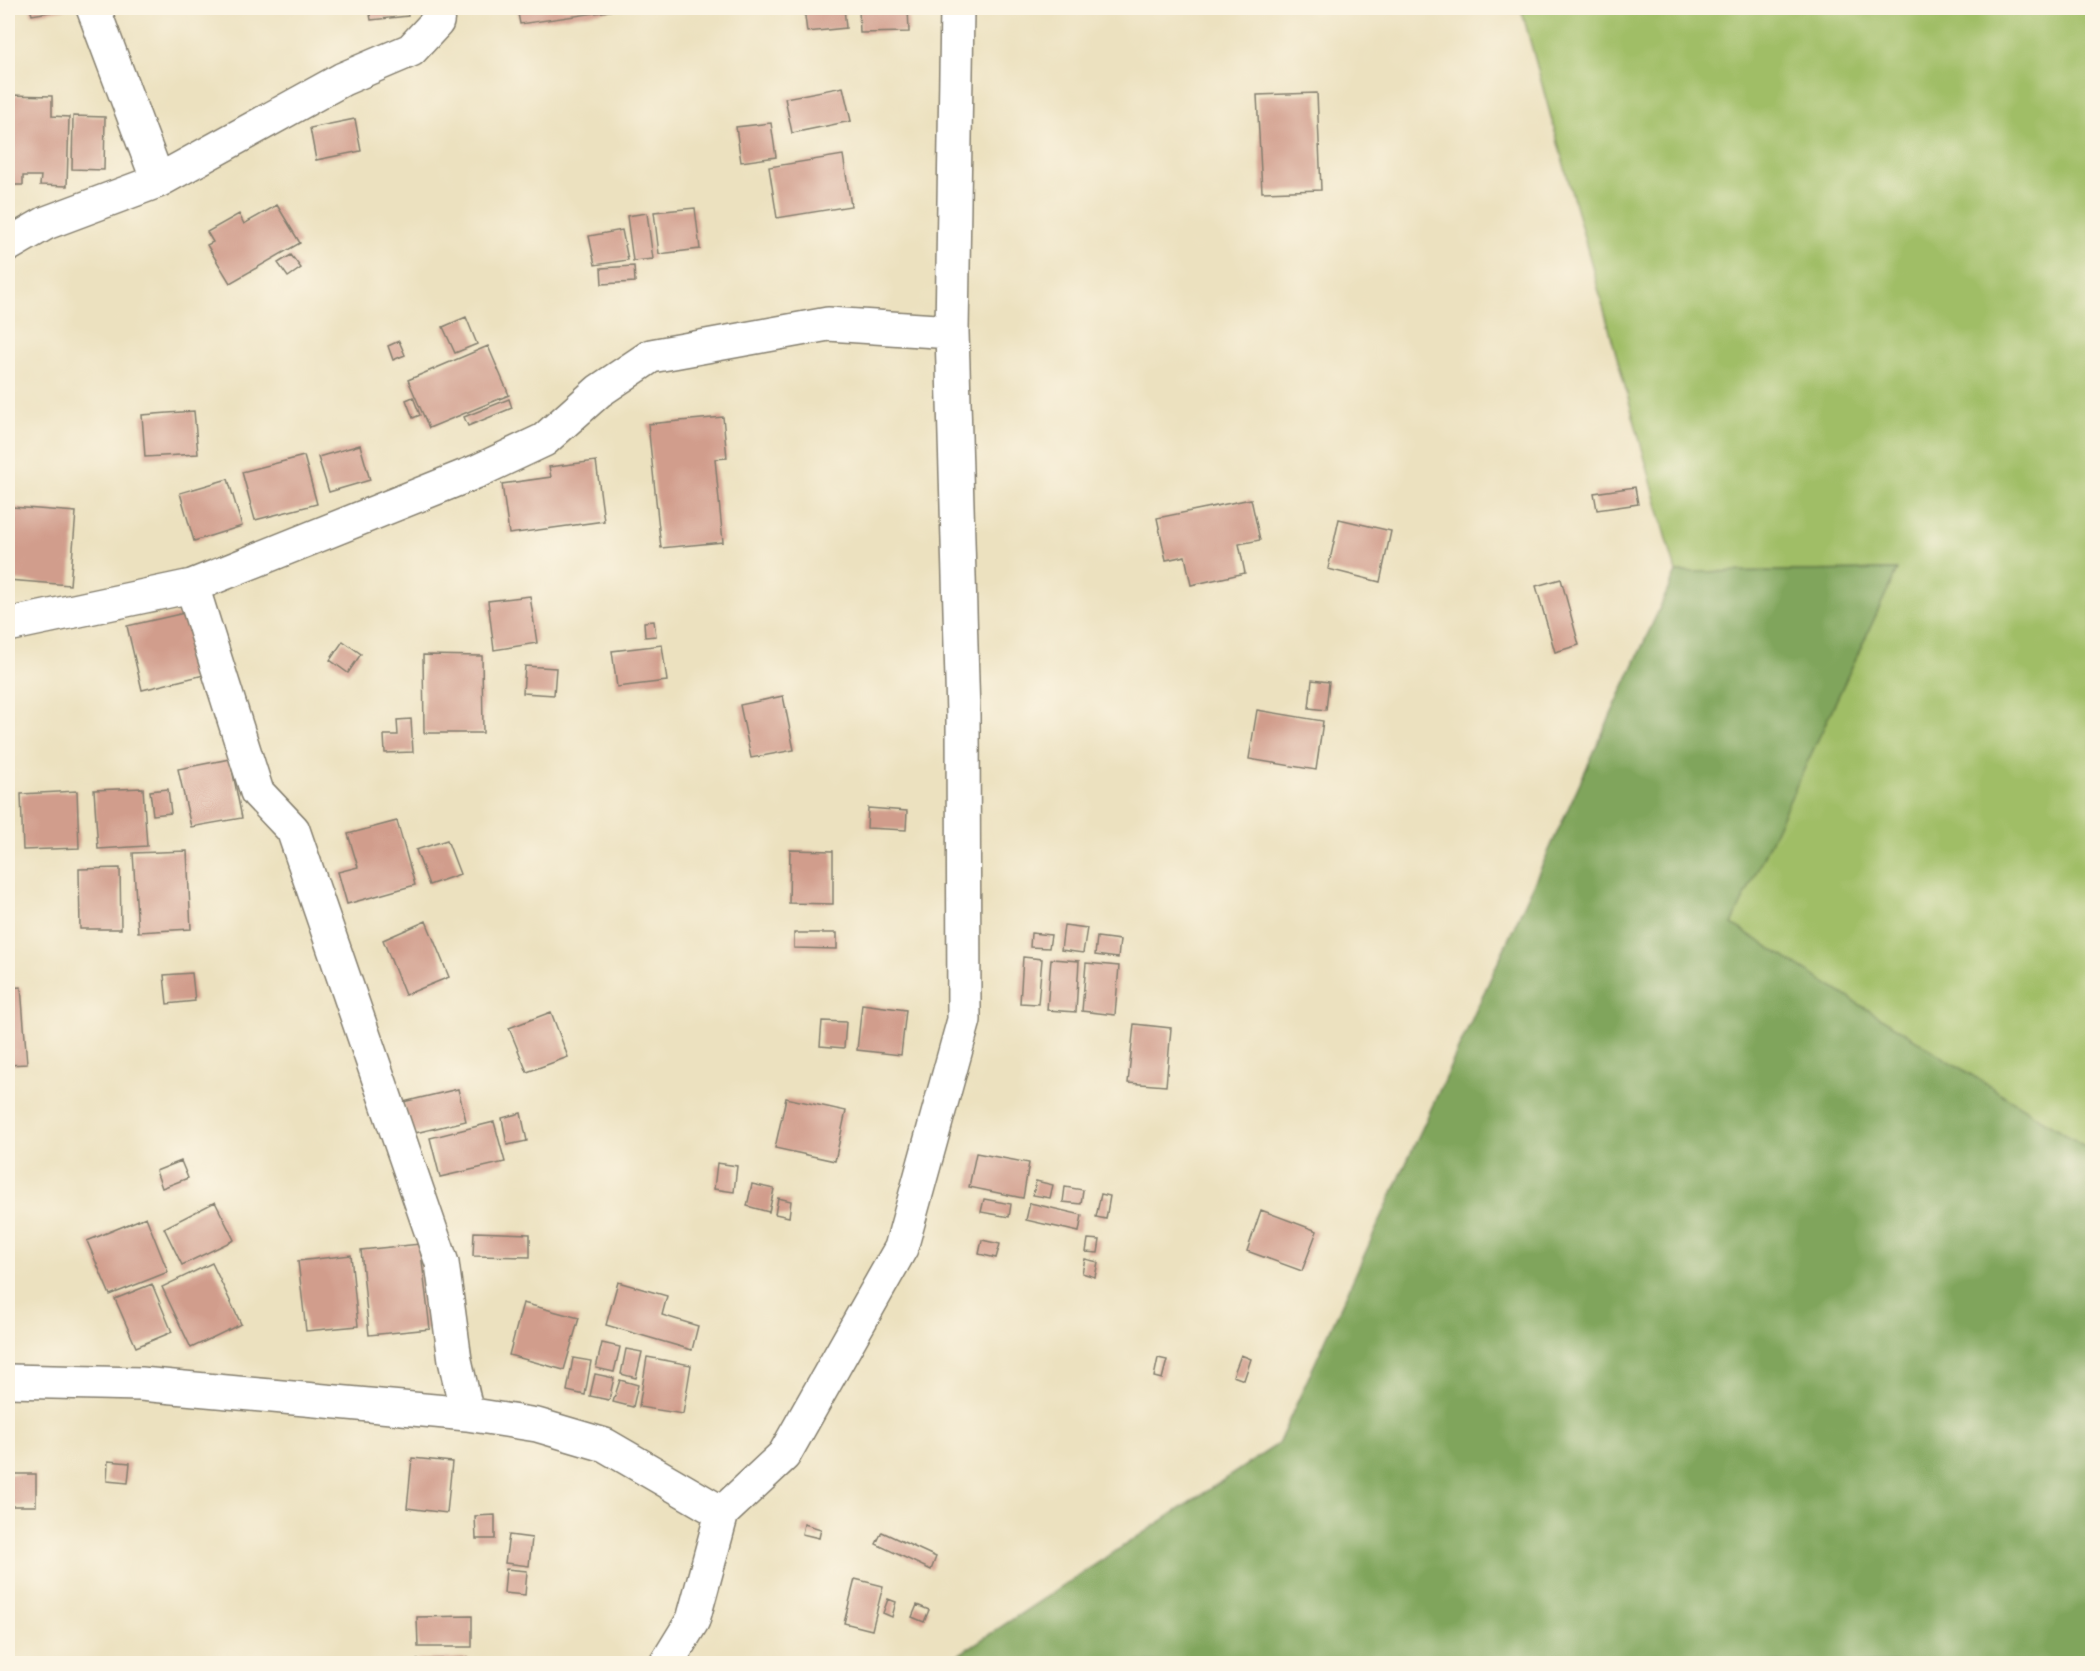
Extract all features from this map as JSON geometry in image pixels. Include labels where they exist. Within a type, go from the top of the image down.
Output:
[{"type":"street","points":[[93,8],[158,181]]},
{"type":"street","points":[[8,244],[46,223],[158,181],[343,79],[411,50],[437,22],[439,8]]},
{"type":"street","points":[[666,1664],[693,1620],[722,1513],[784,1455],[902,1248],[964,1020],[963,715],[952,332],[957,8]]},
{"type":"street","points":[[8,625],[192,586],[478,471],[544,440],[599,391],[651,356],[828,324],[952,332]]},
{"type":"street","points":[[192,586],[257,792],[293,830],[406,1150],[442,1263],[455,1360],[467,1414]]},
{"type":"street","points":[[8,1381],[141,1384],[467,1414],[537,1425],[605,1445],[722,1513]]},
{"type":"green space","points":[[1521,8],[2092,8],[2092,1151],[1731,924],[1897,570],[1676,572]]},
{"type":"green space","points":[[1897,570],[1732,924],[2092,1151],[2092,1663],[946,1663],[1278,1444],[1676,572]]},
{"type":"building","points":[[30,8],[66,8],[66,9],[32,15]]},
{"type":"building","points":[[369,8],[407,8],[408,16],[371,20]]},
{"type":"building","points":[[517,8],[609,8],[610,11],[520,24]]},
{"type":"building","points":[[804,8],[844,8],[846,28],[807,32]]},
{"type":"building","points":[[859,8],[908,8],[909,32],[860,33]]},
{"type":"building","points":[[843,87],[851,121],[792,133],[785,98]]},
{"type":"building","points":[[1317,93],[1321,190],[1262,192],[1257,95]]},
{"type":"building","points":[[8,95],[52,96],[52,116],[69,117],[67,186],[40,185],[41,176],[23,176],[23,185],[8,185]]},
{"type":"building","points":[[73,116],[105,117],[104,170],[72,169]]},
{"type":"building","points":[[355,119],[361,151],[316,160],[310,128]]},
{"type":"building","points":[[771,123],[776,157],[741,162],[736,127]]},
{"type":"building","points":[[843,155],[851,206],[777,218],[769,167]]},
{"type":"building","points":[[277,205],[300,243],[230,283],[207,245],[213,242],[207,232],[239,214],[244,224]]},
{"type":"building","points":[[695,208],[700,249],[659,254],[654,212]]},
{"type":"building","points":[[647,213],[653,259],[633,261],[627,216]]},
{"type":"building","points":[[622,230],[628,260],[595,265],[589,236]]},
{"type":"building","points":[[291,255],[301,268],[288,277],[278,263]]},
{"type":"building","points":[[634,266],[635,282],[602,284],[601,268]]},
{"type":"building","points":[[466,317],[477,344],[455,353],[443,327]]},
{"type":"building","points":[[399,341],[405,355],[393,360],[388,346]]},
{"type":"building","points":[[488,346],[509,395],[429,428],[408,380]]},
{"type":"building","points":[[413,397],[420,415],[413,418],[406,400]]},
{"type":"building","points":[[509,399],[512,408],[468,426],[464,417]]},
{"type":"building","points":[[194,411],[198,454],[145,457],[142,415]]},
{"type":"building","points":[[723,417],[727,458],[715,459],[723,542],[661,548],[648,424]]},
{"type":"building","points":[[360,445],[370,480],[329,492],[318,457]]},
{"type":"building","points":[[304,456],[317,504],[255,520],[242,472]]},
{"type":"building","points":[[596,461],[604,521],[509,534],[502,484],[551,477],[549,467]]},
{"type":"building","points":[[228,479],[242,526],[194,541],[180,493]]},
{"type":"building","points":[[1635,487],[1638,504],[1597,510],[1594,493]]},
{"type":"building","points":[[1251,499],[1260,540],[1239,544],[1245,573],[1191,585],[1185,556],[1166,560],[1157,518]]},
{"type":"building","points":[[12,507],[76,512],[70,585],[8,580]]},
{"type":"building","points":[[1339,519],[1391,531],[1380,582],[1328,569]]},
{"type":"building","points":[[1561,579],[1579,645],[1555,652],[1536,586]]},
{"type":"building","points":[[530,596],[537,643],[494,650],[488,601]]},
{"type":"building","points":[[189,612],[204,675],[142,690],[127,626]]},
{"type":"building","points":[[654,621],[656,636],[645,637],[644,622]]},
{"type":"building","points":[[343,641],[361,654],[348,673],[330,660]]},
{"type":"building","points":[[662,645],[667,681],[617,687],[612,651]]},
{"type":"building","points":[[423,655],[482,656],[483,733],[424,733]]},
{"type":"building","points":[[525,666],[556,668],[554,695],[523,693]]},
{"type":"building","points":[[1312,680],[1329,682],[1326,710],[1309,708]]},
{"type":"building","points":[[783,696],[794,750],[751,758],[740,705]]},
{"type":"building","points":[[1257,710],[1323,721],[1316,770],[1249,759]]},
{"type":"building","points":[[411,719],[413,752],[385,753],[384,735],[398,735],[397,720]]},
{"type":"building","points":[[230,759],[242,818],[191,827],[178,769]]},
{"type":"building","points":[[143,788],[147,846],[98,849],[94,790]]},
{"type":"building","points":[[168,789],[171,813],[153,815],[150,791]]},
{"type":"building","points":[[77,791],[79,848],[23,850],[21,794]]},
{"type":"building","points":[[868,808],[907,811],[906,830],[867,828]]},
{"type":"building","points":[[397,821],[415,885],[347,904],[338,872],[358,867],[348,834]]},
{"type":"building","points":[[447,840],[460,874],[429,885],[416,850]]},
{"type":"building","points":[[790,850],[833,851],[833,904],[789,903]]},
{"type":"building","points":[[187,851],[191,929],[138,932],[133,853]]},
{"type":"building","points":[[120,868],[121,929],[80,929],[79,869]]},
{"type":"building","points":[[426,921],[449,977],[405,995],[383,940]]},
{"type":"building","points":[[1064,925],[1087,928],[1083,953],[1061,950]]},
{"type":"building","points":[[794,933],[837,933],[837,949],[794,948]]},
{"type":"building","points":[[1031,933],[1051,935],[1049,948],[1030,947]]},
{"type":"building","points":[[1097,937],[1120,940],[1118,958],[1095,955]]},
{"type":"building","points":[[1023,957],[1042,959],[1038,1004],[1020,1003]]},
{"type":"building","points":[[1051,959],[1079,961],[1076,1012],[1047,1010]]},
{"type":"building","points":[[1086,963],[1119,966],[1115,1015],[1082,1011]]},
{"type":"building","points":[[192,973],[195,1001],[167,1004],[164,975]]},
{"type":"building","points":[[21,987],[27,1064],[8,1065],[8,988]]},
{"type":"building","points":[[862,1004],[906,1010],[901,1055],[857,1050]]},
{"type":"building","points":[[551,1012],[568,1057],[527,1072],[509,1028]]},
{"type":"building","points":[[822,1021],[846,1022],[844,1048],[820,1046]]},
{"type":"building","points":[[1134,1024],[1171,1028],[1166,1086],[1128,1083]]},
{"type":"building","points":[[458,1089],[466,1121],[411,1134],[403,1102]]},
{"type":"building","points":[[786,1098],[846,1111],[835,1161],[775,1148]]},
{"type":"building","points":[[521,1113],[527,1141],[507,1145],[502,1118]]},
{"type":"building","points":[[494,1122],[505,1162],[440,1177],[430,1138]]},
{"type":"building","points":[[976,1153],[1029,1163],[1023,1198],[969,1187]]},
{"type":"building","points":[[181,1161],[188,1178],[162,1188],[156,1171]]},
{"type":"building","points":[[717,1163],[737,1166],[734,1192],[714,1189]]},
{"type":"building","points":[[1036,1181],[1053,1185],[1050,1198],[1033,1195]]},
{"type":"building","points":[[752,1184],[774,1189],[769,1212],[747,1206]]},
{"type":"building","points":[[1065,1187],[1083,1190],[1081,1204],[1063,1202]]},
{"type":"building","points":[[1101,1194],[1110,1196],[1106,1219],[1096,1217]]},
{"type":"building","points":[[778,1198],[791,1201],[789,1217],[775,1214]]},
{"type":"building","points":[[984,1199],[1011,1204],[1009,1217],[981,1212]]},
{"type":"building","points":[[215,1202],[234,1240],[182,1265],[164,1228]]},
{"type":"building","points":[[1030,1203],[1082,1215],[1079,1232],[1026,1220]]},
{"type":"building","points":[[1261,1210],[1317,1231],[1302,1271],[1247,1251]]},
{"type":"building","points":[[146,1217],[168,1272],[110,1295],[87,1241]]},
{"type":"building","points":[[474,1232],[530,1234],[530,1257],[473,1256]]},
{"type":"building","points":[[1088,1239],[1100,1240],[1098,1253],[1086,1252]]},
{"type":"building","points":[[982,1240],[1000,1244],[996,1258],[979,1254]]},
{"type":"building","points":[[420,1244],[430,1329],[369,1335],[361,1250]]},
{"type":"building","points":[[351,1255],[358,1326],[306,1331],[298,1261]]},
{"type":"building","points":[[1085,1259],[1098,1262],[1095,1277],[1082,1273]]},
{"type":"building","points":[[212,1263],[241,1324],[191,1348],[162,1287]]},
{"type":"building","points":[[618,1282],[667,1296],[662,1315],[698,1326],[692,1350],[606,1325]]},
{"type":"building","points":[[152,1284],[172,1332],[136,1347],[115,1299]]},
{"type":"building","points":[[523,1303],[579,1318],[564,1370],[509,1355]]},
{"type":"building","points":[[602,1343],[620,1347],[614,1372],[596,1368]]},
{"type":"building","points":[[626,1349],[642,1352],[636,1378],[621,1374]]},
{"type":"building","points":[[1241,1355],[1251,1359],[1244,1380],[1233,1376]]},
{"type":"building","points":[[647,1357],[691,1365],[683,1414],[639,1407]]},
{"type":"building","points":[[573,1358],[591,1361],[585,1395],[567,1391]]},
{"type":"building","points":[[1158,1358],[1167,1360],[1162,1379],[1154,1377]]},
{"type":"building","points":[[595,1374],[614,1378],[609,1400],[590,1396]]},
{"type":"building","points":[[620,1380],[638,1385],[633,1407],[613,1402]]},
{"type":"building","points":[[412,1458],[452,1462],[447,1513],[407,1508]]},
{"type":"building","points":[[108,1461],[130,1463],[128,1483],[107,1481]]},
{"type":"building","points":[[8,1474],[36,1474],[36,1506],[8,1506]]},
{"type":"building","points":[[495,1515],[495,1539],[476,1539],[475,1516]]},
{"type":"building","points":[[804,1524],[821,1529],[819,1538],[802,1534]]},
{"type":"building","points":[[882,1532],[936,1557],[931,1570],[876,1544]]},
{"type":"building","points":[[509,1535],[532,1538],[529,1566],[505,1563]]},
{"type":"building","points":[[506,1569],[527,1571],[525,1595],[504,1593]]},
{"type":"building","points":[[855,1579],[883,1586],[872,1630],[844,1623]]},
{"type":"building","points":[[888,1599],[896,1602],[892,1617],[883,1613]]},
{"type":"building","points":[[917,1605],[929,1610],[924,1622],[912,1617]]},
{"type":"building","points":[[472,1616],[472,1647],[418,1647],[417,1617]]},
{"type":"building","points":[[468,1658],[468,1664],[417,1664],[417,1660]]}]
